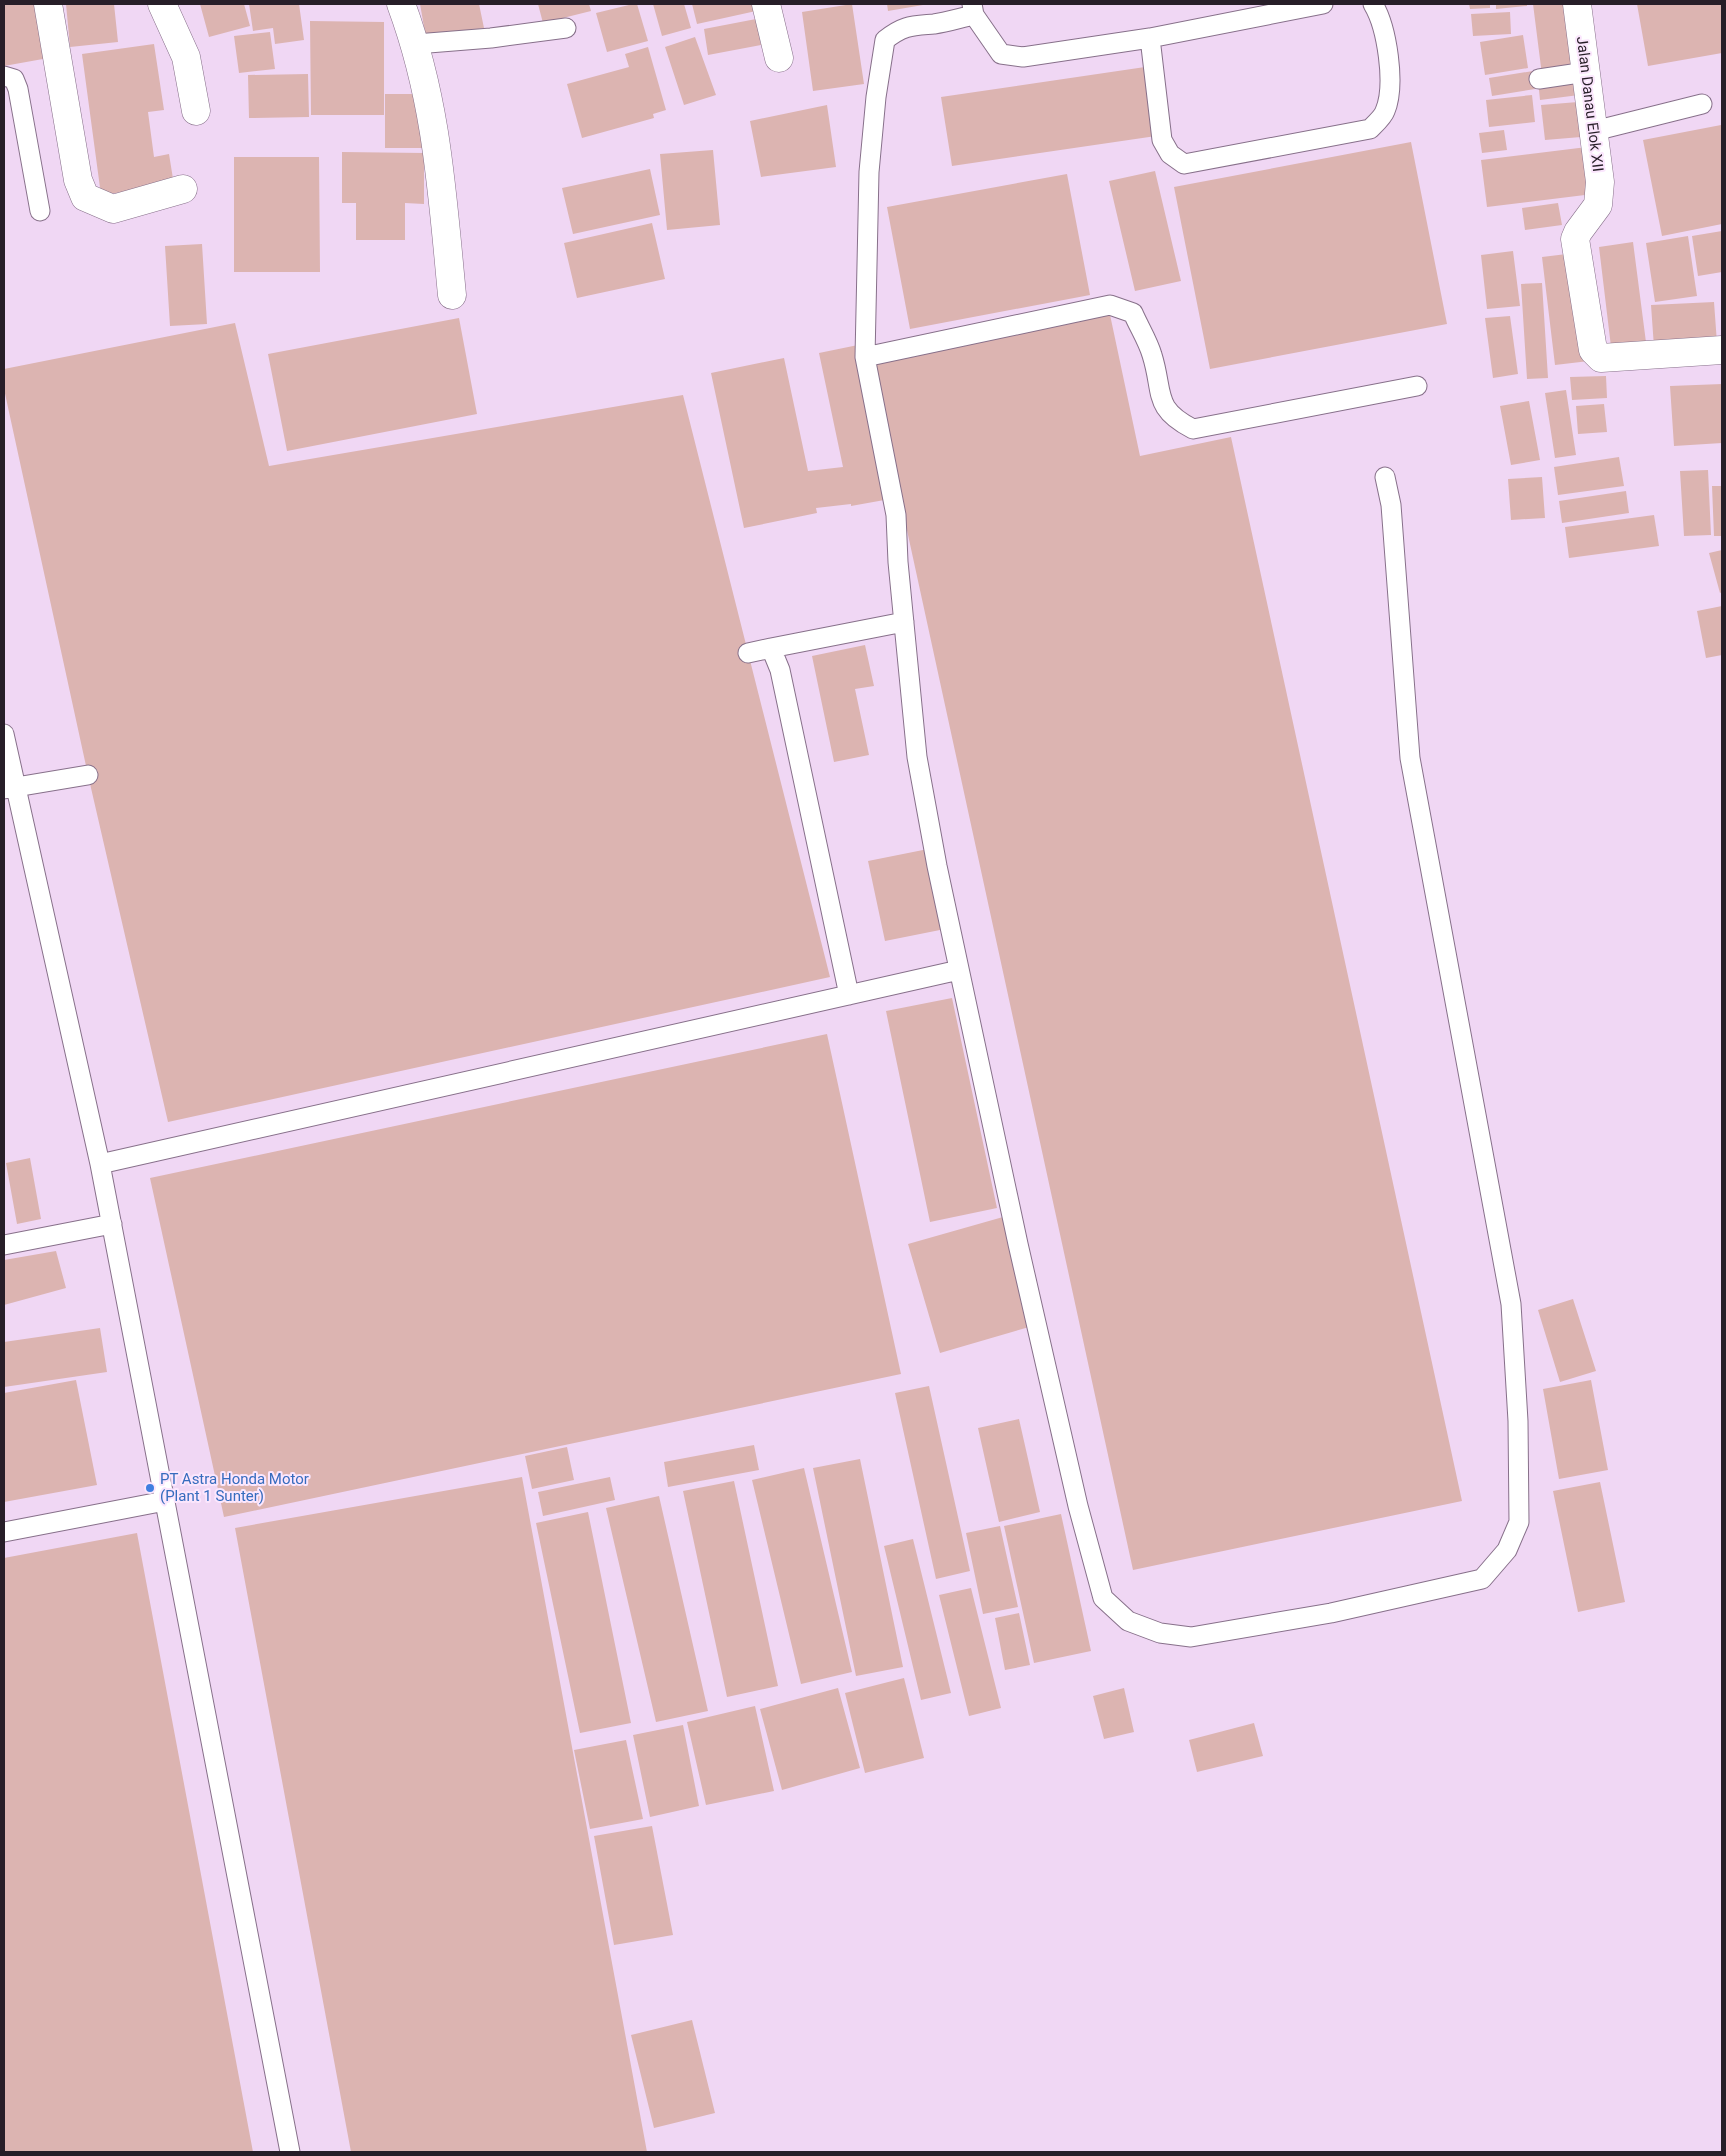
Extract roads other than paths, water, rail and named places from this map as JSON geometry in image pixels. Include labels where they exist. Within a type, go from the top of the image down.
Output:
[{"type":"street","points":[[48,4],[78,180],[85,197],[112,208],[183,189]]},
{"type":"street","points":[[162,4],[186,57],[196,110]]},
{"type":"street","points":[[401,4],[416,44],[429,95],[436,139],[452,294]]},
{"type":"street","points":[[766,4],[779,58]]},
{"type":"street","name":"Jalan Danau Elok XII","points":[[1577,4],[1600,182],[1598,204],[1575,239],[1593,350],[1601,358],[1722,350]]},
{"type":"lane","points":[[1319,4],[1150,38],[1023,57],[1011,57],[1001,54],[973,9],[934,24],[916,24],[898,30],[885,40],[876,97],[869,172],[865,357],[896,515],[917,757],[937,866],[1018,1244],[1078,1506],[1103,1598],[1128,1621],[1160,1633],[1191,1637],[1330,1613],[1482,1579],[1507,1550],[1520,1522],[1518,1421],[1512,1304],[1410,758],[1391,505],[1384,477]]},
{"type":"lane","points":[[1150,38],[1162,140],[1170,154],[1184,164],[1370,129],[1385,112],[1391,88],[1381,17],[1373,4]]},
{"type":"lane","points":[[416,44],[491,38],[566,28]]},
{"type":"lane","points":[[1538,78],[1586,72]]},
{"type":"lane","points":[[4,76],[14,79],[18,89],[40,211]]},
{"type":"lane","points":[[1594,131],[1702,104]]},
{"type":"lane","points":[[865,357],[1110,305],[1133,313],[1152,355],[1162,404],[1176,420],[1193,429],[1417,386]]},
{"type":"lane","points":[[748,653],[904,622]]},
{"type":"lane","points":[[770,648],[780,670],[849,995]]},
{"type":"lane","points":[[4,734],[9,788],[100,1164],[290,2152]]},
{"type":"lane","points":[[9,788],[88,775]]},
{"type":"lane","points":[[100,1164],[959,970]]},
{"type":"lane","points":[[4,1245],[112,1224]]},
{"type":"lane","points":[[4,1532],[165,1501]]},
{"type":"place","name":"PT Astra Honda Motor (Plant 1 Sunter)","points":[[150,1488]]}]
